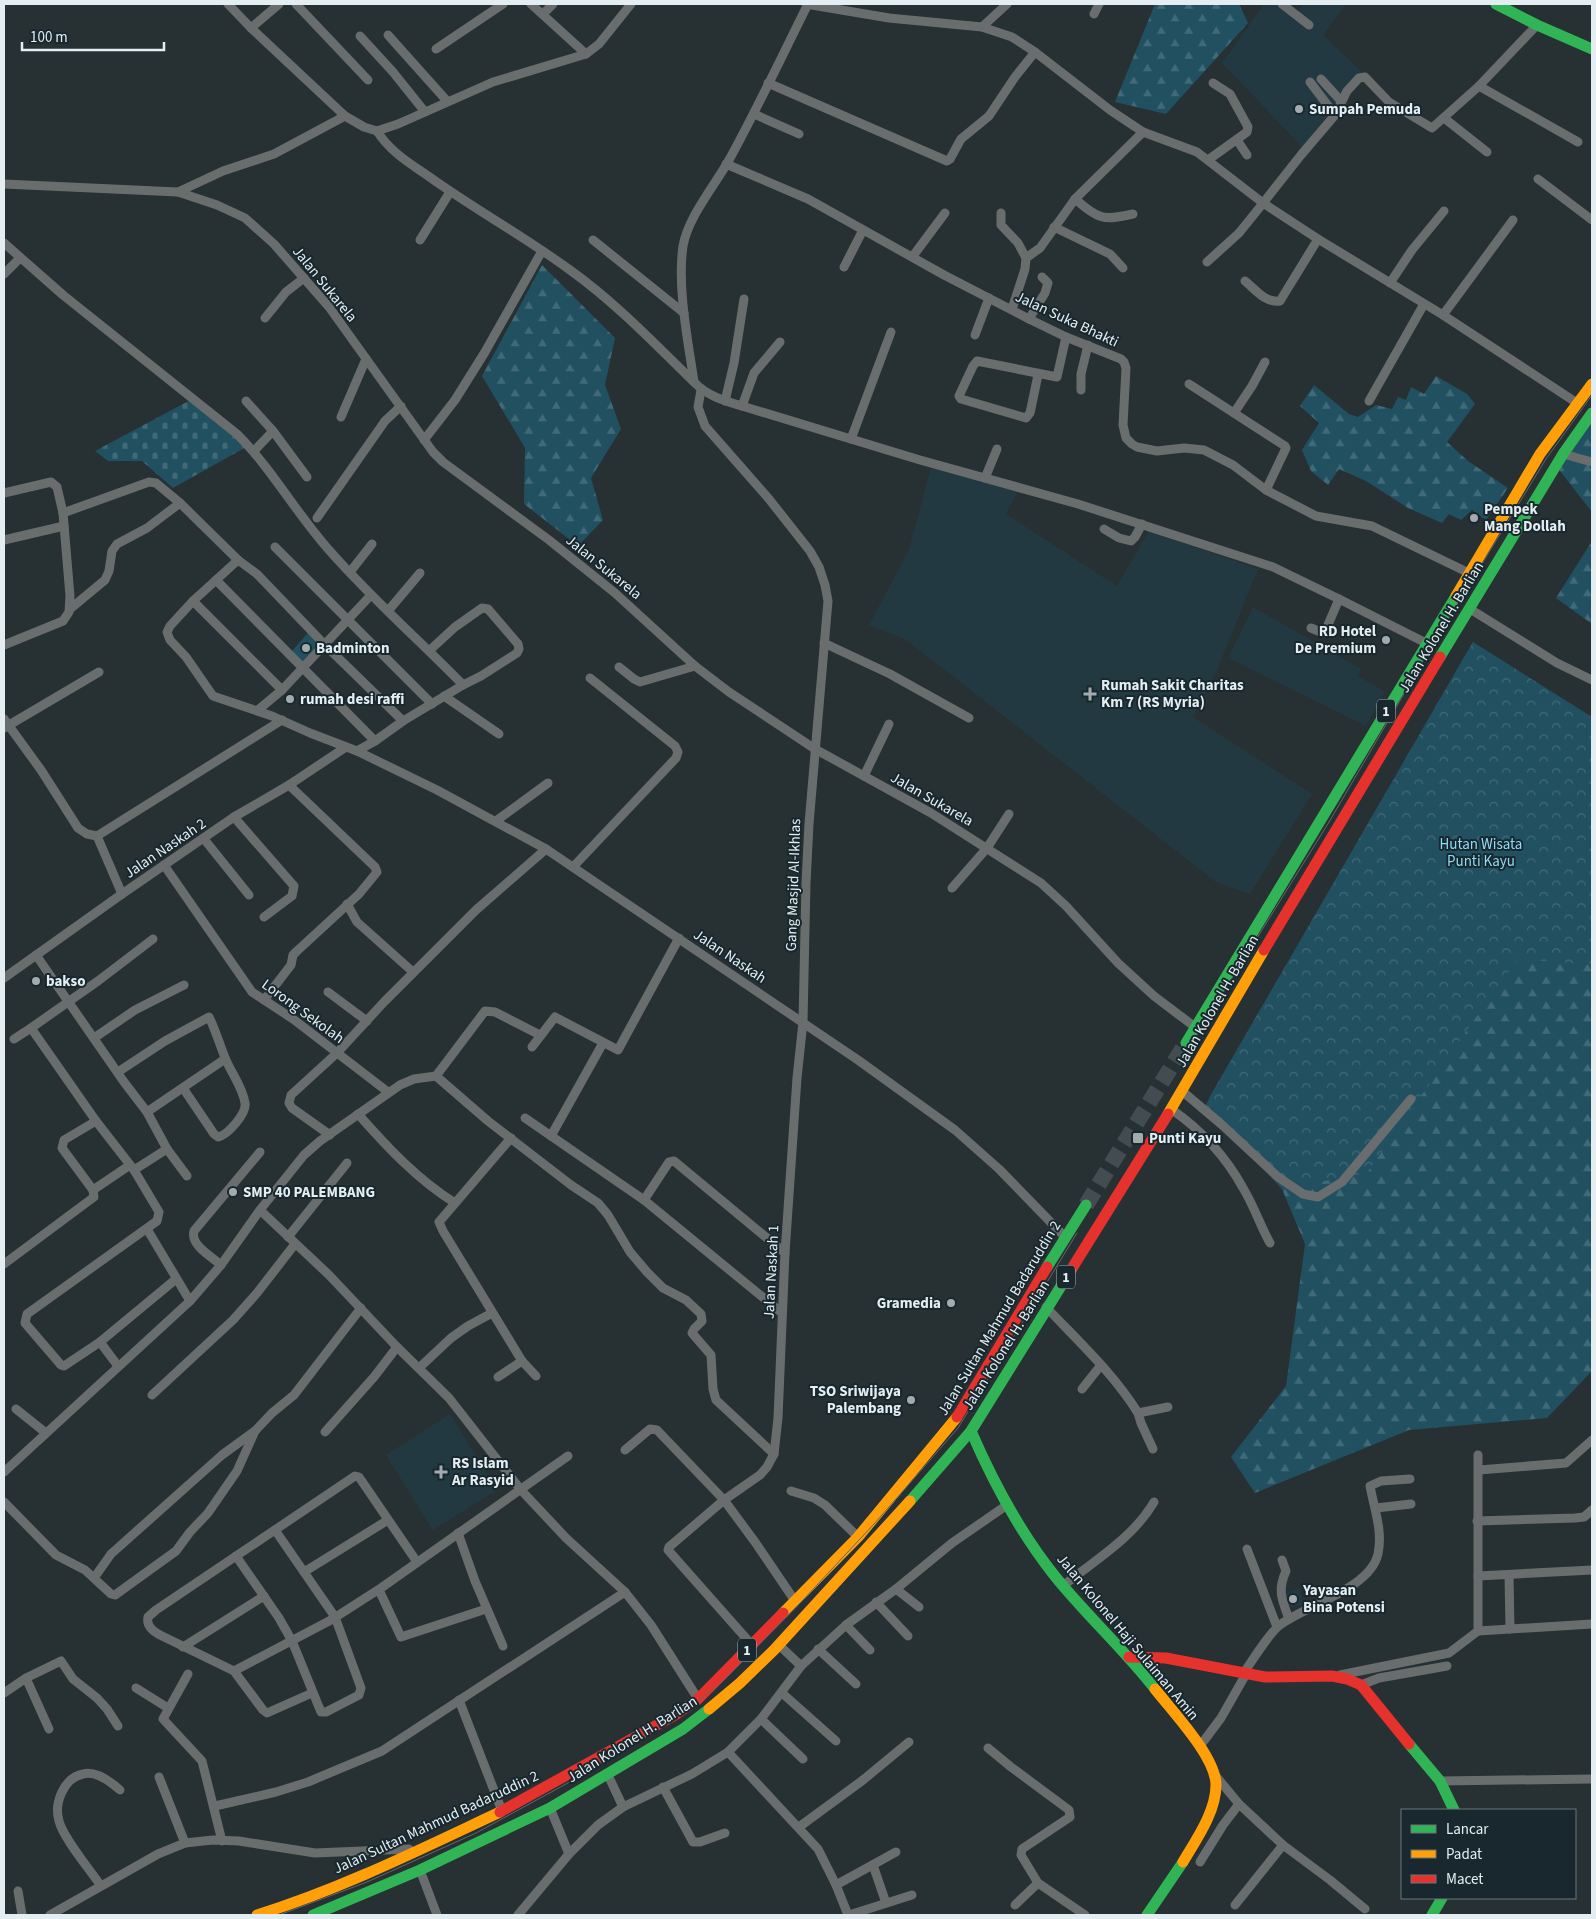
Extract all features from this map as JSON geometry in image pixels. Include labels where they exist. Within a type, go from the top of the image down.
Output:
[{"type":"main road","points":[[1496,4],[1537,25],[1592,49]]},
{"type":"main road","name":"Jalan Kolonel H. Barlian","points":[[1186,1043],[1428,644],[1540,454],[1592,384]]},
{"type":"main road","name":"Jalan Kolonel H. Barlian","points":[[313,1915],[420,1870],[550,1808],[700,1718],[738,1687],[779,1645],[971,1432],[1182,1091],[1321,853],[1563,454],[1592,413]]},
{"type":"main road","name":"Jalan Sultan Mahmud Badaruddin 2","points":[[257,1915],[292,1904],[502,1811],[674,1715],[698,1698],[858,1537],[956,1419],[1086,1205]]},
{"type":"main road","name":"Jalan Kolonel Haji Sulaiman Amin","points":[[971,1432],[982,1460],[1007,1505],[1044,1562],[1063,1586],[1129,1657],[1200,1746],[1215,1774]]},
{"type":"main road","points":[[1129,1657],[1166,1658],[1265,1677],[1332,1676],[1347,1679],[1361,1685],[1440,1781],[1454,1809]]},
{"type":"main road","points":[[1147,1915],[1200,1832],[1213,1803],[1216,1786],[1215,1774]]},
{"type":"main road","points":[[1432,1915],[1441,1899]]},
{"type":"street","points":[[228,4],[345,116],[368,129],[378,131],[493,82],[586,54],[599,44],[631,4]]},
{"type":"street","points":[[251,28],[279,4]]},
{"type":"street","points":[[296,4],[368,80]]},
{"type":"street","points":[[436,49],[503,4]]},
{"type":"street","points":[[531,4],[586,54]]},
{"type":"street","points":[[543,14],[553,4]]},
{"type":"street","points":[[694,382],[684,313],[682,254],[685,237],[706,195],[754,114],[807,4],[889,18],[982,27],[1012,36],[1110,110],[1143,132],[1197,152],[1263,203],[1442,315],[1577,403]]},
{"type":"street","points":[[982,27],[1007,4]]},
{"type":"street","points":[[1094,14],[1100,4]]},
{"type":"street","points":[[1282,4],[1297,8],[1309,25]]},
{"type":"street","points":[[1207,262],[1238,233],[1263,203],[1334,115],[1341,101],[1359,78],[1366,77],[1389,102],[1432,128],[1479,86],[1537,25]]},
{"type":"street","points":[[388,35],[448,101]]},
{"type":"street","points":[[360,36],[393,72],[425,112]]},
{"type":"street","points":[[768,83],[947,161],[961,139],[989,116],[1014,77],[1035,52]]},
{"type":"street","points":[[1321,79],[1341,101]]},
{"type":"street","points":[[1310,82],[1334,115]]},
{"type":"street","points":[[1208,160],[1247,132],[1248,127],[1230,94],[1214,83]]},
{"type":"street","points":[[1479,86],[1578,142]]},
{"type":"street","points":[[754,114],[798,134]]},
{"type":"street","points":[[178,192],[223,171],[274,154],[345,116]]},
{"type":"street","points":[[1444,118],[1487,152]]},
{"type":"street","points":[[378,131],[383,140],[397,154],[450,192],[542,251],[610,300],[701,390],[725,401],[851,440],[1142,524],[1273,568],[1428,644]]},
{"type":"street","points":[[1026,258],[1040,248],[1075,199],[1143,132]]},
{"type":"street","points":[[1237,140],[1247,155]]},
{"type":"street","name":"Jalan Suka Bhakti","points":[[726,164],[808,199],[1029,319],[1124,362],[1126,368],[1124,425],[1126,438],[1137,447],[1157,451],[1184,448],[1204,450],[1233,465],[1266,490],[1316,516],[1372,526],[1469,573]]},
{"type":"street","points":[[4,176],[8,184]]},
{"type":"street","points":[[1538,179],[1592,220]]},
{"type":"street","name":"Jalan Sukarela","points":[[8,184],[178,192],[217,205],[245,218],[274,244],[328,306],[424,440],[443,462],[549,540],[615,593],[695,666],[744,702],[815,749],[931,813],[1041,883],[1066,906],[1118,963],[1154,996],[1195,1027]]},
{"type":"street","points":[[420,240],[450,192]]},
{"type":"street","points":[[1075,199],[1093,214],[1104,218],[1133,214]]},
{"type":"street","points":[[1390,283],[1412,250],[1444,211]]},
{"type":"street","points":[[913,256],[945,213]]},
{"type":"street","points":[[1001,213],[1001,225],[1018,243],[1026,258],[1025,269],[1012,309]]},
{"type":"street","points":[[1442,315],[1514,220]]},
{"type":"street","points":[[1054,227],[1110,254],[1123,268]]},
{"type":"street","points":[[844,267],[863,230]]},
{"type":"street","points":[[1245,281],[1267,300],[1280,301],[1318,239]]},
{"type":"street","points":[[592,240],[684,313]]},
{"type":"street","points":[[4,243],[63,296],[237,434],[254,451],[329,550],[463,685]]},
{"type":"street","points":[[424,440],[455,400],[485,352],[542,251]]},
{"type":"street","points":[[4,274],[20,258]]},
{"type":"street","points":[[1029,319],[1048,285],[1042,277]]},
{"type":"street","points":[[265,318],[286,292],[304,278]]},
{"type":"street","points":[[975,335],[989,298]]},
{"type":"street","points":[[725,401],[734,363],[744,299]]},
{"type":"street","points":[[1369,401],[1424,304]]},
{"type":"street","points":[[851,440],[891,332]]},
{"type":"street","points":[[1038,375],[1030,413],[1026,418],[961,399],[959,396],[973,366],[978,361],[1038,375],[1057,377],[1066,337]]},
{"type":"street","points":[[742,406],[754,373],[780,342]]},
{"type":"street","points":[[1081,390],[1081,374],[1088,345]]},
{"type":"street","points":[[341,417],[366,359]]},
{"type":"street","points":[[1234,413],[1266,362]]},
{"type":"street","points":[[1189,384],[1286,447],[1266,490]]},
{"type":"street","name":"Gang Masjid Al-Ikhlas","points":[[701,390],[698,407],[705,426],[769,499],[810,551],[825,585],[828,601],[806,864],[803,1022]]},
{"type":"street","points":[[246,401],[274,431],[307,477]]},
{"type":"street","points":[[317,518],[384,421],[400,406]]},
{"type":"street","points":[[254,451],[274,431]]},
{"type":"street","points":[[985,478],[997,449]]},
{"type":"street","points":[[1563,454],[1592,462]]},
{"type":"street","points":[[63,513],[151,482],[156,483],[180,503],[238,560],[256,574],[403,721]]},
{"type":"street","points":[[4,493],[54,483],[57,487],[63,513],[70,609],[68,616],[61,622],[4,645]]},
{"type":"street","points":[[70,609],[105,580],[109,571],[112,552],[117,544],[160,519],[180,503]]},
{"type":"street","points":[[1104,529],[1119,538],[1131,541],[1142,524]]},
{"type":"street","points":[[4,540],[64,526]]},
{"type":"street","points":[[350,572],[372,544]]},
{"type":"street","points":[[275,547],[432,704]]},
{"type":"street","name":"Jalan Naskah","points":[[238,560],[193,601],[170,626],[167,632],[168,638],[186,657],[213,696],[258,710],[357,751],[437,790],[546,849],[803,1022],[955,1130],[999,1169],[1065,1237]]},
{"type":"street","points":[[388,611],[420,573]]},
{"type":"street","points":[[216,580],[375,741]]},
{"type":"street","points":[[258,710],[282,690],[372,595]]},
{"type":"street","points":[[1312,628],[1323,633],[1325,632],[1339,599]]},
{"type":"street","points":[[193,601],[282,690]]},
{"type":"street","points":[[357,751],[444,696],[481,676],[517,653],[519,649],[518,644],[488,609],[482,608],[455,627],[430,650]]},
{"type":"street","points":[[1470,609],[1558,663],[1592,680]]},
{"type":"street","points":[[824,643],[890,674],[969,718]]},
{"type":"street","points":[[619,667],[640,682],[695,666]]},
{"type":"street","points":[[99,672],[5,724],[41,770],[78,828],[87,834],[97,836],[282,720]]},
{"type":"street","points":[[574,867],[676,758],[678,752],[676,746],[590,678]]},
{"type":"street","points":[[444,696],[499,734]]},
{"type":"street","points":[[864,776],[889,724]]},
{"type":"street","name":"Jalan Naskah 2","points":[[4,978],[234,817],[289,785],[346,747]]},
{"type":"street","points":[[496,821],[548,783]]},
{"type":"street","points":[[264,1000],[291,965],[293,955],[373,880],[377,870],[289,785]]},
{"type":"street","points":[[952,888],[987,848],[1009,814]]},
{"type":"street","points":[[234,817],[294,886],[292,896],[264,917]]},
{"type":"street","points":[[97,836],[122,894]]},
{"type":"street","points":[[204,839],[249,895]]},
{"type":"street","points":[[330,1135],[292,1108],[289,1100],[293,1092],[336,1053],[413,972],[476,910],[546,849]]},
{"type":"street","name":"Lorong Sekolah","points":[[164,865],[249,988],[293,1019],[388,1092]]},
{"type":"street","points":[[347,904],[357,922],[413,972]]},
{"type":"street","points":[[532,1047],[552,1019],[556,1017],[615,1050],[619,1049],[679,938]]},
{"type":"street","points":[[14,1038],[98,981],[153,939]]},
{"type":"street","points":[[36,955],[147,1112],[167,1149],[187,1176]]},
{"type":"street","points":[[94,1038],[135,1010],[184,985]]},
{"type":"street","points":[[328,992],[367,1021]]},
{"type":"street","points":[[4,1472],[190,1301],[221,1265],[260,1210],[304,1155],[388,1092],[414,1079],[436,1076],[485,1011],[495,1012],[540,1035]]},
{"type":"street","points":[[118,1072],[165,1041],[209,1017],[225,1059],[246,1104],[244,1111],[239,1120],[222,1137],[218,1137],[182,1088]]},
{"type":"street","name":"Jalan Naskah 1","points":[[752,1645],[669,1554],[668,1550],[669,1546],[724,1500],[760,1475],[774,1454],[778,1418],[785,1253],[797,1078],[803,1022]]},
{"type":"street","points":[[31,1028],[96,1121],[132,1167],[159,1214],[157,1221],[27,1314],[25,1323],[62,1366],[65,1366],[100,1342],[176,1279]]},
{"type":"street","points":[[551,1136],[604,1043]]},
{"type":"street","points":[[147,1112],[225,1059]]},
{"type":"street","points":[[436,1076],[488,1121],[570,1185],[598,1203],[608,1215],[630,1252],[647,1272],[663,1288],[686,1300],[701,1314],[702,1321],[692,1333],[711,1355],[713,1389],[716,1400],[774,1454]]},
{"type":"street","points":[[1182,1091],[1278,1177],[1303,1194],[1318,1197],[1342,1182],[1411,1099]]},
{"type":"street","points":[[1171,1109],[1221,1154],[1243,1187],[1270,1243]]},
{"type":"street","points":[[358,1114],[376,1135],[424,1182],[455,1203]]},
{"type":"street","points":[[525,1118],[644,1200],[782,1312]]},
{"type":"street","points":[[4,1264],[94,1196],[93,1190],[62,1148],[62,1144],[64,1140],[96,1121]]},
{"type":"street","points":[[512,1138],[440,1220],[440,1224],[442,1231],[522,1361],[536,1376]]},
{"type":"street","points":[[93,1190],[167,1149]]},
{"type":"street","points":[[221,1265],[196,1243],[193,1238],[194,1231],[260,1152]]},
{"type":"street","points":[[644,1200],[669,1162],[674,1161],[785,1253]]},
{"type":"street","points":[[152,1395],[215,1338],[244,1308],[347,1163]]},
{"type":"street","points":[[260,1210],[361,1308],[457,1407],[520,1490],[566,1538],[625,1592],[651,1625],[698,1698]]},
{"type":"street","points":[[147,1228],[190,1301]]},
{"type":"street","points":[[94,1578],[111,1554],[222,1455],[255,1430],[298,1390],[361,1308]]},
{"type":"street","points":[[1046,1308],[1123,1388],[1138,1413],[1153,1449]]},
{"type":"street","points":[[419,1368],[451,1338],[492,1313]]},
{"type":"street","points":[[100,1342],[118,1366]]},
{"type":"street","points":[[325,1432],[374,1377],[397,1347]]},
{"type":"street","points":[[498,1377],[522,1361]]},
{"type":"street","points":[[1082,1389],[1101,1365]]},
{"type":"street","points":[[1138,1413],[1168,1407]]},
{"type":"street","points":[[16,1410],[46,1433]]},
{"type":"street","points":[[625,1450],[650,1429],[655,1428],[724,1500],[795,1601]]},
{"type":"street","points":[[4,1502],[56,1555],[80,1567],[111,1594],[115,1595],[176,1551],[190,1532],[208,1513],[232,1478],[255,1430]]},
{"type":"street","points":[[1479,1470],[1566,1463],[1592,1440]]},
{"type":"street","points":[[1478,1455],[1478,1631]]},
{"type":"street","points":[[234,1671],[336,1617],[379,1590],[458,1532],[568,1456]]},
{"type":"street","points":[[312,1693],[267,1713],[234,1671],[152,1630],[148,1625],[148,1617],[355,1476],[359,1477],[417,1562]]},
{"type":"street","points":[[1200,1746],[1221,1718],[1245,1674],[1277,1627],[1351,1586],[1367,1572],[1378,1554],[1376,1508],[1370,1485],[1381,1481],[1410,1479]]},
{"type":"street","points":[[791,1491],[814,1498],[825,1505],[858,1537]]},
{"type":"street","points":[[1063,1586],[1131,1533],[1144,1518],[1154,1502]]},
{"type":"street","points":[[1376,1508],[1411,1504]]},
{"type":"street","points":[[519,1915],[568,1854],[598,1825],[623,1808],[692,1774],[728,1752],[762,1719],[801,1666],[846,1625],[896,1589],[952,1543],[1007,1505]]},
{"type":"street","points":[[1477,1521],[1575,1518],[1584,1517],[1592,1510]]},
{"type":"street","points":[[304,1572],[388,1520]]},
{"type":"street","points":[[236,1556],[292,1641],[321,1712],[359,1695],[361,1688],[336,1617],[275,1530]]},
{"type":"street","points":[[458,1532],[486,1609],[503,1646]]},
{"type":"street","points":[[1247,1549],[1277,1627]]},
{"type":"street","points":[[1282,1560],[1286,1571],[1281,1580],[1280,1589],[1289,1619]]},
{"type":"street","points":[[1478,1576],[1592,1570]]},
{"type":"street","points":[[1509,1575],[1510,1628]]},
{"type":"street","points":[[896,1589],[919,1607]]},
{"type":"street","points":[[379,1590],[399,1636],[402,1638],[486,1609]]},
{"type":"street","points":[[215,1806],[276,1792],[360,1762],[382,1751],[625,1592]]},
{"type":"street","points":[[183,1647],[264,1596]]},
{"type":"street","points":[[876,1602],[908,1636]]},
{"type":"street","points":[[1332,1676],[1449,1654],[1478,1631],[1592,1624]]},
{"type":"street","points":[[846,1625],[870,1650]]},
{"type":"street","points":[[779,1645],[801,1666]]},
{"type":"street","points":[[818,1650],[856,1684]]},
{"type":"street","points":[[4,1691],[60,1661],[73,1679],[107,1709],[118,1726]]},
{"type":"street","points":[[1361,1685],[1378,1678],[1446,1666]]},
{"type":"street","points":[[188,1674],[163,1720],[202,1761],[215,1806],[222,1841]]},
{"type":"street","points":[[26,1678],[49,1729]]},
{"type":"street","points":[[136,1688],[168,1708]]},
{"type":"street","points":[[782,1693],[836,1741]]},
{"type":"street","points":[[459,1700],[502,1811]]},
{"type":"street","points":[[762,1719],[803,1759]]},
{"type":"street","points":[[799,1827],[863,1780],[909,1742]]},
{"type":"street","points":[[988,1748],[1071,1812],[1070,1817],[1022,1849],[1021,1855],[1022,1860],[1038,1883],[1085,1915]]},
{"type":"street","points":[[728,1752],[818,1849],[848,1915],[912,1895]]},
{"type":"street","points":[[607,1773],[623,1808]]},
{"type":"street","points":[[101,1886],[60,1826],[58,1803],[71,1780],[83,1774],[104,1778],[120,1790]]},
{"type":"street","points":[[1215,1774],[1239,1804],[1283,1845],[1366,1909]]},
{"type":"street","points":[[159,1777],[185,1842]]},
{"type":"street","points":[[1440,1781],[1592,1779]]},
{"type":"street","points":[[663,1787],[693,1842],[700,1842],[725,1833]]},
{"type":"street","points":[[1200,1862],[1223,1825],[1239,1804]]},
{"type":"street","points":[[550,1808],[568,1854]]},
{"type":"street","points":[[50,1915],[158,1854],[185,1842],[222,1841],[258,1843],[315,1852],[422,1848]]},
{"type":"street","points":[[1235,1905],[1283,1845]]},
{"type":"street","points":[[836,1885],[896,1852]]},
{"type":"street","points":[[873,1865],[886,1903]]},
{"type":"street","points":[[420,1870],[437,1915]]},
{"type":"street","points":[[1015,1904],[1038,1883]]},
{"type":"street","points":[[18,1891],[22,1915]]},
{"type":"street","points":[[1066,1915],[1072,1906]]},
{"type":"shaded area","name":"Sumpah Pemuda","points":[[1264,4],[1277,4],[1295,17],[1303,4],[1346,4],[1323,35],[1362,72],[1302,147],[1222,63]]},
{"type":"shaded area","name":"Rumah Sakit Charitas Km 7 (RS Myria)","points":[[931,467],[1018,491],[1006,514],[1117,586],[1149,531],[1258,569],[1217,670],[1193,717],[1312,794],[1250,894],[1216,882],[905,639],[869,625],[909,550]]},
{"type":"shaded area","points":[[1253,607],[1361,669],[1358,676],[1385,692],[1366,726],[1228,658]]},
{"type":"shaded area","name":"RS Islam Ar Rasyid","points":[[450,1414],[497,1490],[433,1530],[386,1455]]},
{"type":"shaded area","name":"Yayasan Bina Potensi","points":[[1299,1589],[1304,1604],[1287,1609],[1283,1594]]},
{"type":"green space","points":[[1155,4],[1239,4],[1248,23],[1166,114],[1115,102]]},
{"type":"green space","points":[[542,265],[615,338],[605,385],[621,429],[591,478],[603,520],[578,546],[524,504],[525,448],[482,376]]},
{"type":"green space","points":[[1436,376],[1467,394],[1475,404],[1447,442],[1468,461],[1508,488],[1486,520],[1472,510],[1461,520],[1449,514],[1442,523],[1408,508],[1366,481],[1339,469],[1328,485],[1311,471],[1302,450],[1319,423],[1300,406],[1314,385],[1349,414],[1358,417],[1376,405],[1392,409],[1398,397],[1406,400],[1411,387],[1424,394]]},
{"type":"green space","points":[[196,397],[246,447],[173,488],[142,461],[108,461],[95,451]]},
{"type":"green space","points":[[1592,415],[1592,512],[1553,462]]},
{"type":"green space","points":[[1592,541],[1592,624],[1556,598]]},
{"type":"green space","name":"Badminton","points":[[308,633],[321,645],[303,664],[291,652]]},
{"type":"green space","points":[[1473,642],[1592,790],[1592,1371],[1547,1418],[1409,1430],[1255,1493],[1231,1457],[1286,1386],[1305,1244],[1282,1189],[1209,1098]]},
{"type":"green space","name":"Hutan Wisata Punti Kayu","points":[[1473,642],[1592,717],[1592,965],[1517,959],[1367,1173],[1282,1189],[1205,1106]]},
{"type":"tunnel","points":[[1086,1205],[1186,1043]]},
{"type":"tram line","points":[[1193,1041],[1329,822],[1436,639],[1546,459],[1592,395]]},
{"type":"tram line","points":[[279,1915],[367,1882],[476,1833],[566,1784],[674,1719],[718,1686],[802,1601],[874,1524],[958,1428],[1077,1233]]},
{"type":"traffic: fast","points":[[1496,4],[1537,25],[1592,49]]},
{"type":"traffic: fast","points":[[1440,657],[1563,454],[1592,413]]},
{"type":"traffic: fast","points":[[1186,1043],[1456,596]]},
{"type":"traffic: fast","points":[[1047,1267],[1086,1205]]},
{"type":"traffic: fast","points":[[910,1501],[971,1431],[1071,1270]]},
{"type":"traffic: fast","points":[[971,1431],[988,1469],[1008,1506],[1042,1559],[1066,1590],[1131,1660],[1155,1689]]},
{"type":"traffic: fast","points":[[313,1915],[420,1870],[550,1808],[683,1729],[709,1709]]},
{"type":"traffic: fast","points":[[1409,1744],[1440,1781],[1454,1809]]},
{"type":"traffic: fast","points":[[1147,1915],[1183,1862]]},
{"type":"traffic: fast","points":[[1432,1915],[1441,1899]]},
{"type":"traffic: slow","points":[[1456,596],[1540,454],[1592,384]]},
{"type":"traffic: slow","points":[[1168,1114],[1264,950]]},
{"type":"traffic: slow","points":[[783,1613],[858,1537],[957,1417]]},
{"type":"traffic: slow","points":[[709,1709],[740,1683],[774,1650],[910,1501]]},
{"type":"traffic: slow","points":[[1155,1689],[1201,1748],[1209,1761],[1216,1785],[1213,1805],[1209,1815],[1183,1862]]},
{"type":"traffic: slow","points":[[257,1915],[350,1881],[500,1812]]},
{"type":"traffic: jam","points":[[1264,950],[1440,657]]},
{"type":"traffic: jam","points":[[1071,1270],[1168,1114]]},
{"type":"traffic: jam","points":[[957,1417],[1047,1267]]},
{"type":"traffic: jam","points":[[500,1812],[675,1715],[698,1699],[783,1613]]},
{"type":"traffic: jam","points":[[1129,1657],[1166,1658],[1265,1677],[1332,1676],[1347,1679],[1361,1685],[1409,1744]]},
{"type":"place","name":"Sumpah Pemuda","points":[[1299,109]]},
{"type":"place","name":"Pempek Mang Dollah","points":[[1474,518]]},
{"type":"place","name":"RD Hotel De Premium","points":[[1386,640]]},
{"type":"place","name":"Badminton","points":[[306,648]]},
{"type":"place","name":"Rumah Sakit Charitas Km 7 (RS Myria)","points":[[1090,694]]},
{"type":"place","name":"rumah desi raffi","points":[[290,699]]},
{"type":"place","name":"bakso","points":[[36,981]]},
{"type":"place","name":"Punti Kayu","points":[[1138,1138]]},
{"type":"place","name":"SMP 40 PALEMBANG","points":[[233,1192]]},
{"type":"place","name":"Gramedia","points":[[951,1303]]},
{"type":"place","name":"TSO Sriwijaya Palembang","points":[[911,1400]]},
{"type":"place","name":"RS Islam Ar Rasyid","points":[[441,1472]]},
{"type":"place","name":"Yayasan Bina Potensi","points":[[1293,1599]]}]
